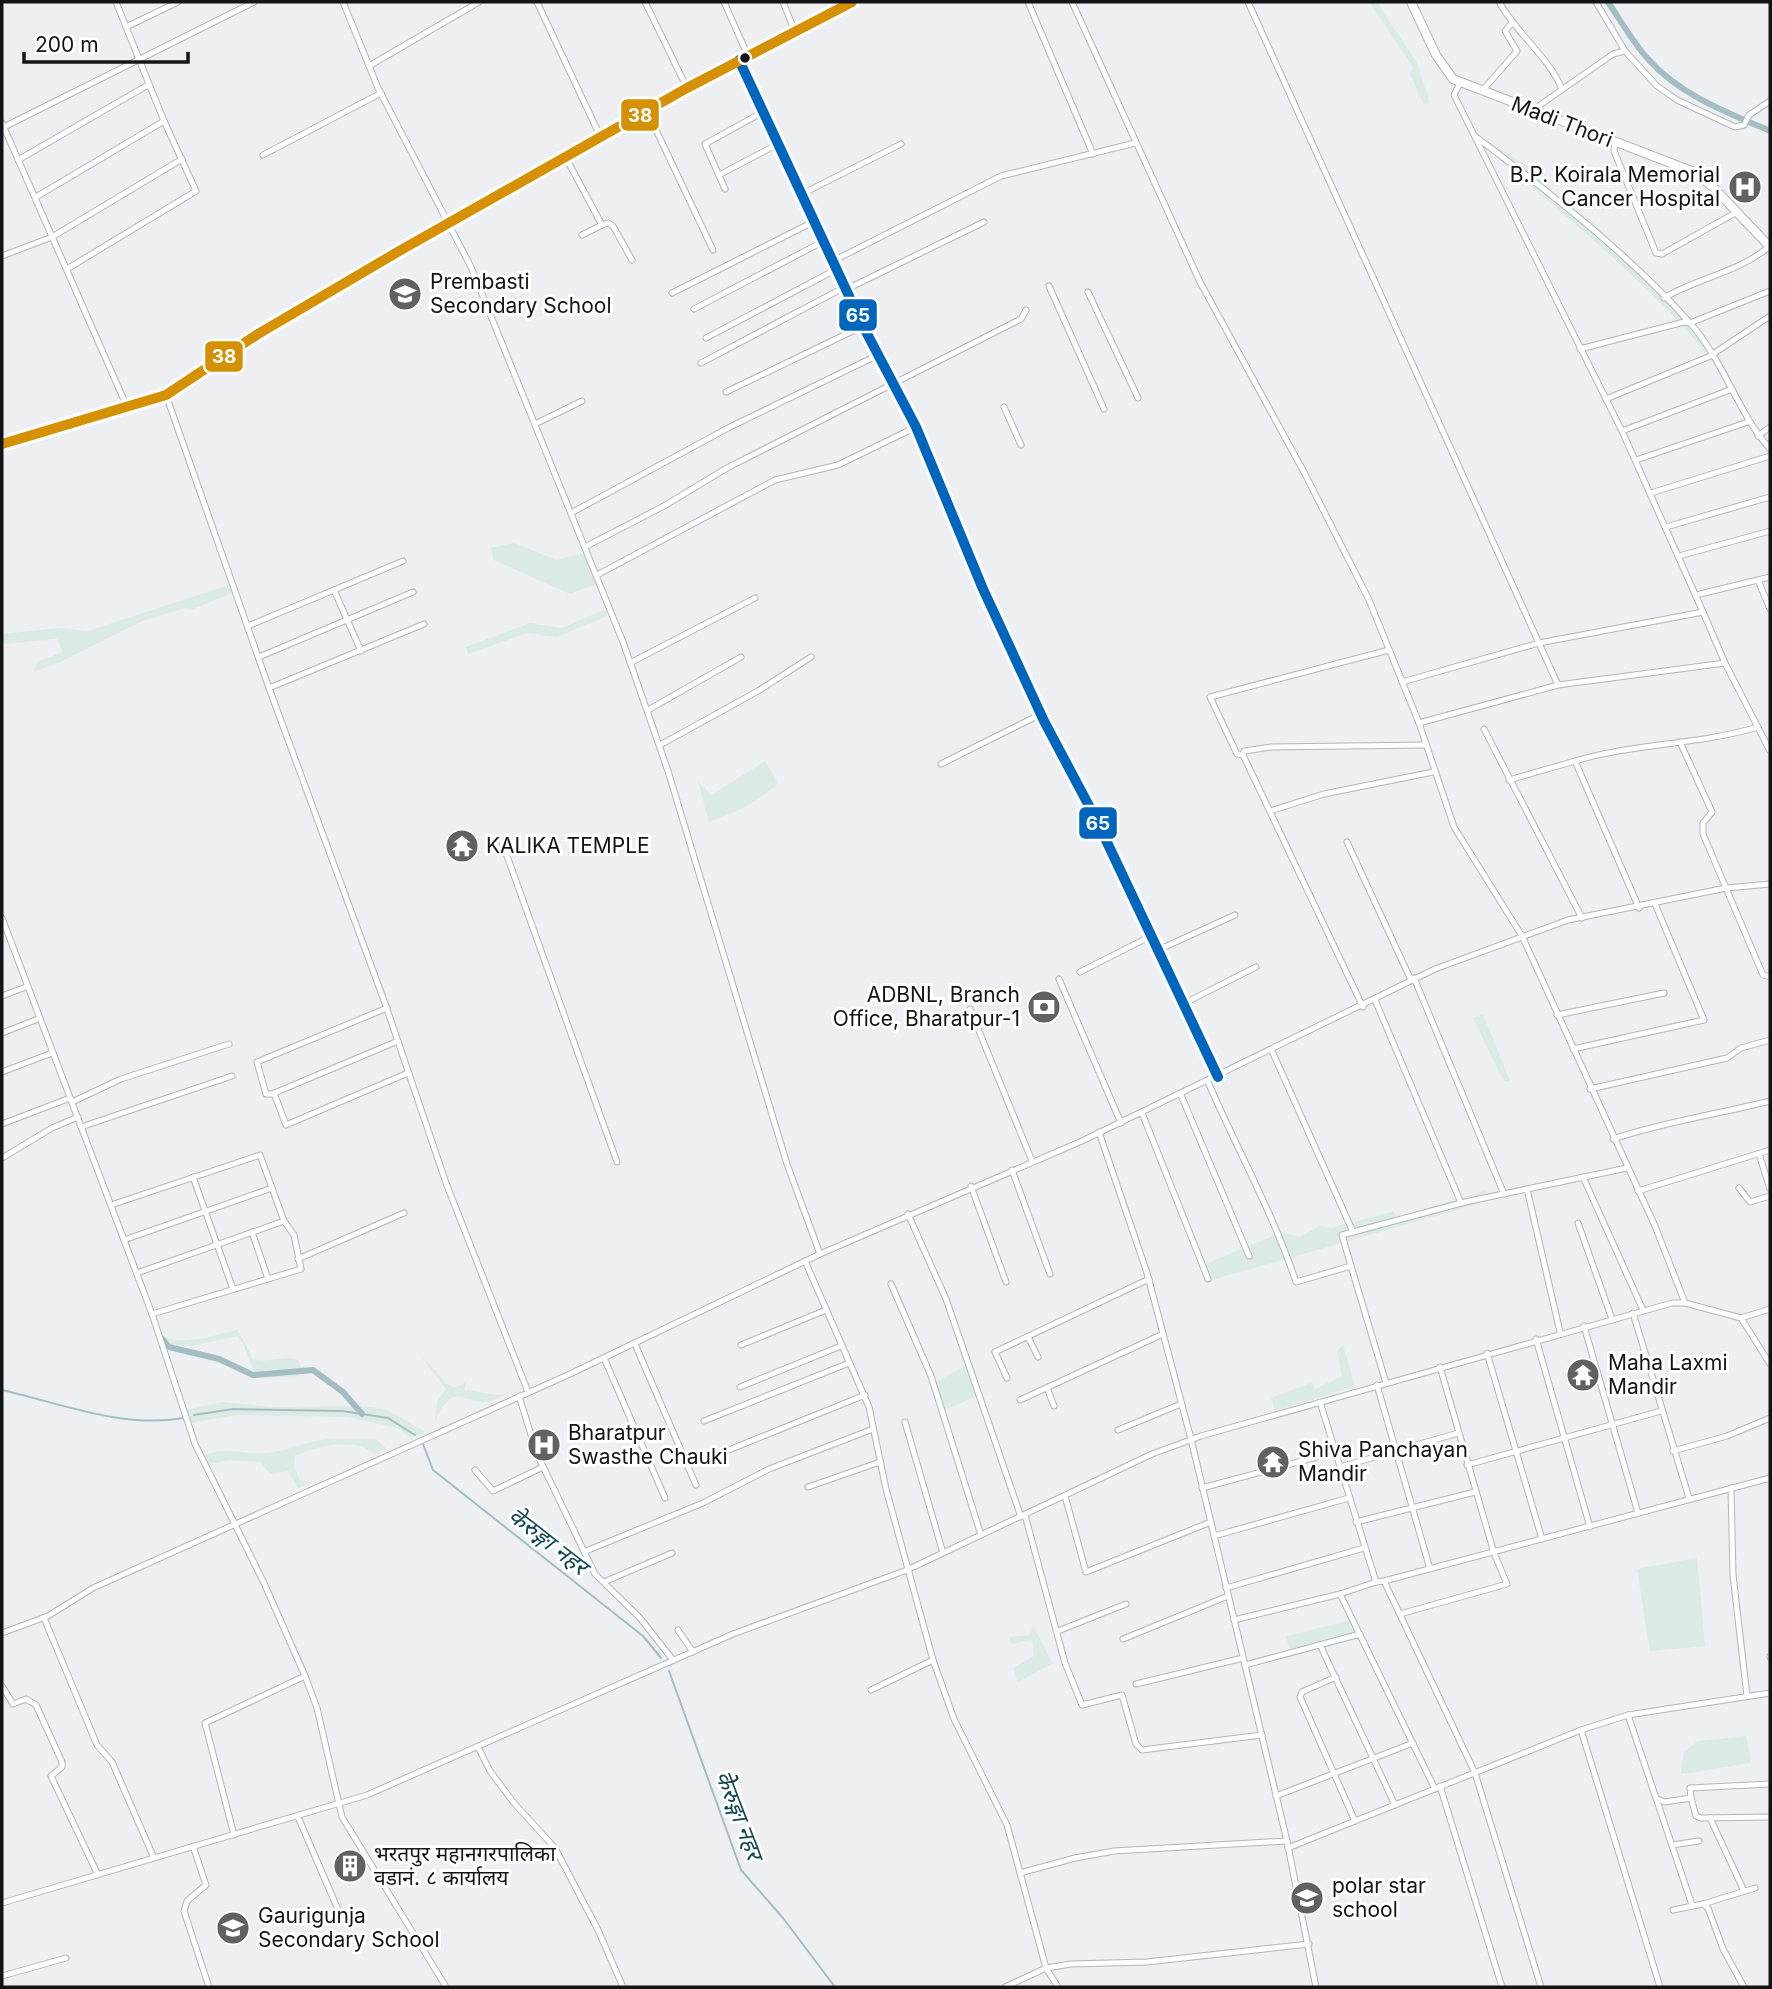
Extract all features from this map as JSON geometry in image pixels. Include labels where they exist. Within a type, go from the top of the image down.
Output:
[{"type":"main road","points":[[1411,2],[1444,69],[1460,83]]},
{"type":"main road","points":[[2,444],[166,395],[275,324],[687,88],[849,3]]},
{"type":"main road","name":"Madi Thori","points":[[1460,83],[1693,172],[1770,247]]},
{"type":"street","points":[[67,269],[195,193],[196,189],[148,85],[116,2]]},
{"type":"street","points":[[126,27],[178,2]]},
{"type":"street","points":[[127,407],[36,197],[4,135],[3,125],[254,2]]},
{"type":"street","points":[[343,2],[381,93],[450,224],[597,575],[660,745],[787,1164],[820,1254]]},
{"type":"street","points":[[369,65],[479,2]]},
{"type":"street","points":[[537,2],[601,138]]},
{"type":"street","points":[[645,2],[687,88]]},
{"type":"street","points":[[724,2],[748,56]]},
{"type":"street","points":[[783,2],[795,32]]},
{"type":"street","points":[[1028,2],[1093,154]]},
{"type":"street","points":[[1072,2],[1199,282],[1305,474],[1369,600],[1419,723],[1433,772],[1454,827],[1522,936],[1638,1191],[1685,1303]]},
{"type":"street","points":[[1248,2],[1558,685]]},
{"type":"street","points":[[1499,2],[1512,23],[1555,72],[1562,89]]},
{"type":"street","points":[[1596,2],[1625,51],[1657,86],[1686,105],[1735,127],[1746,123],[1749,115],[1770,101]]},
{"type":"street","points":[[1482,91],[1517,51],[1505,31],[1512,23]]},
{"type":"street","points":[[1536,113],[1562,89],[1613,54],[1625,51]]},
{"type":"street","points":[[739,60],[863,326],[916,427],[979,579],[1041,714],[1096,819],[1219,1077]]},
{"type":"street","points":[[1460,83],[1454,96],[1636,460],[1725,663],[1770,751]]},
{"type":"street","points":[[18,160],[148,85]]},
{"type":"street","points":[[263,155],[381,93]]},
{"type":"street","points":[[647,111],[713,250]]},
{"type":"street","points":[[725,189],[705,144],[763,112]]},
{"type":"street","points":[[36,197],[164,121]]},
{"type":"street","points":[[1474,135],[1591,230],[1690,323],[1713,354],[1748,422],[1770,449]]},
{"type":"street","points":[[1615,142],[1614,151],[1656,253],[1662,254],[1737,212]]},
{"type":"street","points":[[833,261],[1001,176],[1135,143]]},
{"type":"street","points":[[719,175],[778,144]]},
{"type":"street","points":[[802,194],[901,144]]},
{"type":"street","points":[[566,158],[602,225]]},
{"type":"street","points":[[2,256],[52,237],[182,159]]},
{"type":"street","points":[[672,293],[814,221]]},
{"type":"street","points":[[701,363],[846,288],[984,222]]},
{"type":"street","points":[[582,235],[608,223],[614,226],[632,260]]},
{"type":"street","points":[[694,309],[824,241]]},
{"type":"street","points":[[1664,298],[1691,283],[1740,268],[1770,247]]},
{"type":"street","points":[[706,338],[837,269]]},
{"type":"street","points":[[1049,286],[1104,409]]},
{"type":"street","points":[[1580,349],[1684,322],[1690,323],[1770,291]]},
{"type":"street","points":[[1088,292],[1139,398]]},
{"type":"street","points":[[585,547],[664,506],[727,467],[1021,319],[1026,310]]},
{"type":"street","points":[[1606,399],[1713,354],[1770,316]]},
{"type":"street","points":[[726,392],[863,326]]},
{"type":"street","points":[[571,513],[727,428],[878,355]]},
{"type":"street","points":[[1622,431],[1732,389]]},
{"type":"street","points":[[166,395],[269,688],[387,1008],[446,1183],[528,1392]]},
{"type":"street","points":[[535,424],[582,401]]},
{"type":"street","points":[[1004,407],[1021,445]]},
{"type":"street","points":[[1636,460],[1748,422]]},
{"type":"street","points":[[597,575],[775,480],[838,465],[916,427]]},
{"type":"street","points":[[1758,436],[1770,427]]},
{"type":"street","points":[[1651,493],[1770,456]]},
{"type":"street","points":[[1666,527],[1770,497]]},
{"type":"street","points":[[1679,556],[1770,531]]},
{"type":"street","points":[[248,626],[403,561]]},
{"type":"street","points":[[1696,595],[1770,577]]},
{"type":"street","points":[[1758,580],[1770,609]]},
{"type":"street","points":[[334,590],[362,651]]},
{"type":"street","points":[[259,657],[413,592]]},
{"type":"street","points":[[630,663],[755,598]]},
{"type":"street","points":[[1402,682],[1539,643],[1703,612]]},
{"type":"street","points":[[269,688],[424,624]]},
{"type":"street","points":[[1243,755],[1237,754],[1210,696],[1389,650]]},
{"type":"street","points":[[648,710],[741,657]]},
{"type":"street","points":[[660,745],[758,691],[811,657]]},
{"type":"street","points":[[1419,723],[1558,685],[1725,663]]},
{"type":"street","points":[[941,764],[1041,714]]},
{"type":"street","points":[[1484,729],[1582,918]]},
{"type":"street","points":[[1509,780],[1614,749],[1725,736],[1759,729],[1770,731]]},
{"type":"street","points":[[1680,742],[1712,812],[1702,829],[1763,975],[1770,977]]},
{"type":"street","points":[[1243,755],[1244,751],[1271,747],[1426,745]]},
{"type":"street","points":[[1243,755],[1363,1007]]},
{"type":"street","points":[[1575,761],[1639,908]]},
{"type":"street","points":[[1270,811],[1324,794],[1433,772]]},
{"type":"street","points":[[502,842],[617,1163]]},
{"type":"street","points":[[1347,842],[1413,979],[1504,1194]]},
{"type":"street","points":[[2,1633],[44,1618],[93,1588],[635,1344],[820,1254],[1181,1095],[1363,1007],[1413,979],[1557,922],[1639,908],[1726,888],[1770,884]]},
{"type":"street","points":[[1573,1049],[1704,1020],[1655,904]]},
{"type":"street","points":[[1158,950],[1235,915]]},
{"type":"street","points":[[2,918],[38,1019],[137,1273],[195,1444],[233,1526],[264,1583],[305,1676],[317,1708],[338,1806],[446,1987]]},
{"type":"street","points":[[1080,972],[1152,936]]},
{"type":"street","points":[[1183,1004],[1256,967]]},
{"type":"street","points":[[1059,979],[1121,1122]]},
{"type":"street","points":[[2,996],[26,987]]},
{"type":"street","points":[[1557,1014],[1664,993]]},
{"type":"street","points":[[1375,1000],[1461,1203]]},
{"type":"street","points":[[387,1008],[257,1062],[256,1067],[266,1094],[274,1093],[398,1041]]},
{"type":"street","points":[[970,1009],[1032,1161]]},
{"type":"street","points":[[2,1033],[38,1019]]},
{"type":"street","points":[[1590,1089],[1727,1058],[1741,1048],[1770,1040]]},
{"type":"street","points":[[2,1124],[121,1079],[229,1044]]},
{"type":"street","points":[[1272,1051],[1353,1232]]},
{"type":"street","points":[[2,1072],[52,1052]]},
{"type":"street","points":[[274,1093],[286,1125],[408,1073]]},
{"type":"street","points":[[81,1127],[232,1076]]},
{"type":"street","points":[[1208,1082],[1247,1171],[1281,1237],[1296,1282],[1351,1266]]},
{"type":"street","points":[[1181,1095],[1249,1256]]},
{"type":"street","points":[[1613,1139],[1648,1127],[1770,1101]]},
{"type":"street","points":[[1142,1113],[1208,1279]]},
{"type":"street","points":[[2,1158],[52,1128],[78,1118]]},
{"type":"street","points":[[1099,1132],[1149,1279],[1191,1439],[1288,1845],[1317,1987]]},
{"type":"street","points":[[1638,1191],[1770,1150]]},
{"type":"street","points":[[1759,1154],[1770,1189]]},
{"type":"street","points":[[111,1205],[260,1155],[284,1221],[294,1235],[302,1269],[152,1314]]},
{"type":"street","points":[[1386,1382],[1342,1235],[1461,1203],[1627,1168]]},
{"type":"street","points":[[1012,1170],[1050,1274]]},
{"type":"street","points":[[193,1177],[233,1289]]},
{"type":"street","points":[[1583,1177],[1643,1310]]},
{"type":"street","points":[[971,1186],[1006,1282]]},
{"type":"street","points":[[124,1240],[272,1188]]},
{"type":"street","points":[[1739,1188],[1750,1202],[1770,1196]]},
{"type":"street","points":[[1527,1189],[1560,1332]]},
{"type":"street","points":[[298,1259],[404,1213]]},
{"type":"street","points":[[908,1214],[946,1299],[1023,1516],[1079,1701],[1086,1705],[1122,1695],[1136,1744],[1142,1750],[1262,1735]]},
{"type":"street","points":[[137,1273],[284,1221]]},
{"type":"street","points":[[1578,1223],[1612,1318]]},
{"type":"street","points":[[252,1233],[268,1279]]},
{"type":"street","points":[[805,1261],[865,1395],[907,1570],[933,1660],[954,1718],[1007,1825],[1046,1968],[1058,1987]]},
{"type":"street","points":[[1007,1378],[995,1352],[1149,1279]]},
{"type":"street","points":[[891,1284],[932,1376],[981,1535]]},
{"type":"street","points":[[2,1903],[338,1806],[733,1634],[907,1570],[1152,1454],[1191,1439],[1535,1339],[1672,1303],[1685,1303],[1741,1318],[1770,1309]]},
{"type":"street","points":[[741,1345],[826,1310]]},
{"type":"street","points":[[1633,1313],[1689,1499]]},
{"type":"street","points":[[1741,1318],[1770,1364]]},
{"type":"street","points":[[1584,1326],[1638,1513]]},
{"type":"street","points":[[1020,1400],[1163,1334]]},
{"type":"street","points":[[1028,1337],[1038,1357]]},
{"type":"street","points":[[1535,1339],[1590,1527]]},
{"type":"street","points":[[635,1344],[696,1485]]},
{"type":"street","points":[[740,1387],[841,1346]]},
{"type":"street","points":[[1488,1353],[1542,1539]]},
{"type":"street","points":[[604,1358],[665,1498]]},
{"type":"street","points":[[704,1422],[849,1363]]},
{"type":"street","points":[[1400,1614],[1507,1584],[1493,1553],[1440,1367]]},
{"type":"street","points":[[1377,1385],[1430,1569]]},
{"type":"street","points":[[1047,1388],[1054,1406]]},
{"type":"street","points":[[719,1454],[865,1395]]},
{"type":"street","points":[[519,1396],[543,1467],[596,1574],[640,1618],[673,1660]]},
{"type":"street","points":[[1320,1402],[1376,1582]]},
{"type":"street","points":[[1118,1430],[1181,1404]]},
{"type":"street","points":[[1467,1465],[1661,1411]]},
{"type":"street","points":[[1673,1451],[1727,1436],[1770,1418]]},
{"type":"street","points":[[905,1422],[943,1553]]},
{"type":"street","points":[[586,1551],[703,1503],[769,1469],[873,1429]]},
{"type":"street","points":[[1340,1467],[1458,1433]]},
{"type":"street","points":[[1202,1488],[1335,1452]]},
{"type":"street","points":[[808,1487],[880,1462]]},
{"type":"street","points":[[475,1470],[493,1491],[543,1467]]},
{"type":"street","points":[[1234,1620],[1770,1478]]},
{"type":"street","points":[[1731,1488],[1733,1575],[1747,1696]]},
{"type":"street","points":[[1356,1522],[1475,1492]]},
{"type":"street","points":[[1065,1496],[1086,1572],[1211,1522]]},
{"type":"street","points":[[1214,1536],[1349,1498]]},
{"type":"street","points":[[1226,1588],[1364,1548]]},
{"type":"street","points":[[604,1582],[672,1553]]},
{"type":"street","points":[[1384,1581],[1475,1773],[1541,1987]]},
{"type":"street","points":[[1340,1594],[1413,1743],[1438,1787],[1502,1987]]},
{"type":"street","points":[[1123,1639],[1228,1596]]},
{"type":"street","points":[[1058,1631],[1126,1604]]},
{"type":"street","points":[[44,1618],[97,1745],[112,1762],[154,1858]]},
{"type":"street","points":[[678,1630],[693,1652]]},
{"type":"street","points":[[1136,1684],[1360,1634]]},
{"type":"street","points":[[1320,1645],[1395,1805]]},
{"type":"street","points":[[871,1690],[933,1660]]},
{"type":"street","points":[[234,1835],[205,1723],[305,1676]]},
{"type":"street","points":[[1336,1677],[1302,1692],[1300,1697],[1355,1821]]},
{"type":"street","points":[[2,1686],[13,1704],[26,1699],[36,1705],[62,1762],[62,1767],[51,1776],[98,1875]]},
{"type":"street","points":[[1020,1873],[1114,1851],[1288,1845],[1355,1821],[1581,1730],[1628,1715],[1770,1693]]},
{"type":"street","points":[[1628,1715],[1692,1905]]},
{"type":"street","points":[[1581,1730],[1660,1987]]},
{"type":"street","points":[[1276,1796],[1413,1743]]},
{"type":"street","points":[[478,1747],[498,1782],[555,1848],[598,1930],[623,1987]]},
{"type":"street","points":[[1770,1784],[1690,1788],[1696,1816],[1770,1817]]},
{"type":"street","points":[[1657,1799],[1665,1802],[1691,1798]]},
{"type":"street","points":[[298,1817],[343,1921]]},
{"type":"street","points":[[1710,1818],[1744,1891]]},
{"type":"street","points":[[1672,1845],[1699,1842]]},
{"type":"street","points":[[193,1846],[206,1885],[187,1901],[184,1911],[209,1987]]},
{"type":"street","points":[[1673,1910],[1755,1888]]},
{"type":"street","points":[[1703,1904],[1708,1908],[1723,1949],[1744,1987]]},
{"type":"street","points":[[1005,1987],[1046,1968],[1071,1964],[1147,1962],[1309,1944]]},
{"type":"street","points":[[2,1976],[66,1958]]},
{"type":"shaded area","points":[[1369,2],[1377,2],[1417,63],[1430,102],[1424,105],[1410,74],[1413,67]]},
{"type":"shaded area","points":[[1481,142],[1490,142],[1538,173],[1553,194],[1590,220],[1691,320],[1721,359],[1755,424],[1770,442],[1770,453],[1750,428],[1704,351],[1679,322],[1625,268]]},
{"type":"shaded area","points":[[514,543],[557,560],[584,553],[596,584],[570,594],[494,560],[491,548]]},
{"type":"shaded area","points":[[229,585],[232,593],[193,609],[185,608],[140,622],[58,663],[33,672],[37,662],[63,652],[57,639],[2,644],[2,634],[59,628],[88,631]]},
{"type":"shaded area","points":[[606,609],[607,616],[557,637],[527,633],[468,654],[466,647],[530,623],[562,628]]},
{"type":"shaded area","points":[[765,761],[777,781],[776,786],[746,807],[709,822],[698,782],[712,795]]},
{"type":"shaded area","points":[[1483,1014],[1510,1081],[1504,1082],[1473,1018]]},
{"type":"shaded area","points":[[1487,1190],[1481,1203],[1205,1282],[1200,1266],[1283,1232],[1300,1237],[1320,1226],[1331,1228],[1394,1211],[1397,1217]]},
{"type":"shaded area","points":[[238,1330],[253,1359],[293,1358],[298,1360],[303,1371],[298,1376],[256,1378],[243,1343],[237,1336],[192,1346],[165,1344],[162,1335],[170,1339],[189,1340]]},
{"type":"shaded area","points":[[1343,1345],[1355,1386],[1275,1411],[1271,1398],[1311,1383],[1315,1389],[1342,1376],[1337,1351]]},
{"type":"shaded area","points":[[418,1352],[446,1383],[455,1388],[466,1382],[464,1390],[499,1395],[509,1392],[498,1399],[484,1402],[456,1397],[449,1400],[435,1421],[437,1401],[446,1389]]},
{"type":"shaded area","points":[[965,1366],[976,1396],[943,1411],[935,1382]]},
{"type":"shaded area","points":[[222,1402],[271,1407],[364,1406],[387,1410],[426,1432],[410,1438],[398,1428],[348,1417],[236,1415],[190,1423],[186,1410]]},
{"type":"shaded area","points":[[328,1439],[376,1439],[387,1449],[375,1454],[357,1446],[336,1444],[304,1452],[295,1456],[294,1467],[300,1480],[312,1482],[298,1488],[288,1471],[271,1474],[260,1462],[230,1460],[209,1464],[204,1455],[221,1451],[281,1451]]},
{"type":"shaded area","points":[[1697,1558],[1705,1646],[1650,1651],[1637,1569]]},
{"type":"shaded area","points":[[1350,1620],[1356,1633],[1291,1654],[1286,1636]]},
{"type":"shaded area","points":[[1034,1626],[1052,1663],[1061,1659],[1018,1682],[1013,1668],[1034,1656],[1032,1640],[1011,1644],[1009,1637],[1029,1635]]},
{"type":"shaded area","points":[[1746,1736],[1751,1763],[1681,1774],[1684,1752],[1698,1741]]},
{"type":"waterway","points":[[1608,2],[1632,39],[1661,72],[1705,102],[1770,131]]},
{"type":"waterway","points":[[162,1339],[169,1347],[219,1359],[253,1375],[313,1370],[343,1392],[362,1414]]},
{"type":"waterway","points":[[2,1390],[115,1417],[138,1420],[183,1418]]},
{"type":"waterway","points":[[194,1415],[233,1409],[342,1411],[388,1418],[415,1435]]},
{"type":"waterway","name":"केरुङ्गा नहर","points":[[423,1444],[433,1470],[643,1636],[661,1658]]},
{"type":"waterway","name":"केेरुङ्गा नहर","points":[[669,1671],[741,1870],[783,1918],[835,1987]]},
{"type":"transit line","name":"38","points":[[2,444],[166,395],[258,334],[401,250],[687,88],[852,2]]},
{"type":"transit line","name":"65","points":[[739,60],[863,326],[916,427],[983,589],[1044,721],[1096,819],[1218,1077]]},
{"type":"place","name":"B.P. Koirala Memorial Cancer Hospital","points":[[1745,187]]},
{"type":"place","name":"Prembasti Secondary School","points":[[405,294]]},
{"type":"place","name":"KALIKA TEMPLE","points":[[462,846]]},
{"type":"place","name":"ADBNL, Branch Office, Bharatpur-1","points":[[1044,1007]]},
{"type":"place","name":"Maha Laxmi Mandir","points":[[1583,1375]]},
{"type":"place","name":"Bharatpur Swasthe Chauki","points":[[544,1445]]},
{"type":"place","name":"Shiva Panchayan Mandir","points":[[1273,1462]]},
{"type":"place","name":"भरतपुर महानगरपालिका वडानं. ८ कार्यालय","points":[[350,1866]]},
{"type":"place","name":"polar star school","points":[[1307,1898]]},
{"type":"place","name":"Gaurigunja Secondary School","points":[[233,1928]]}]
